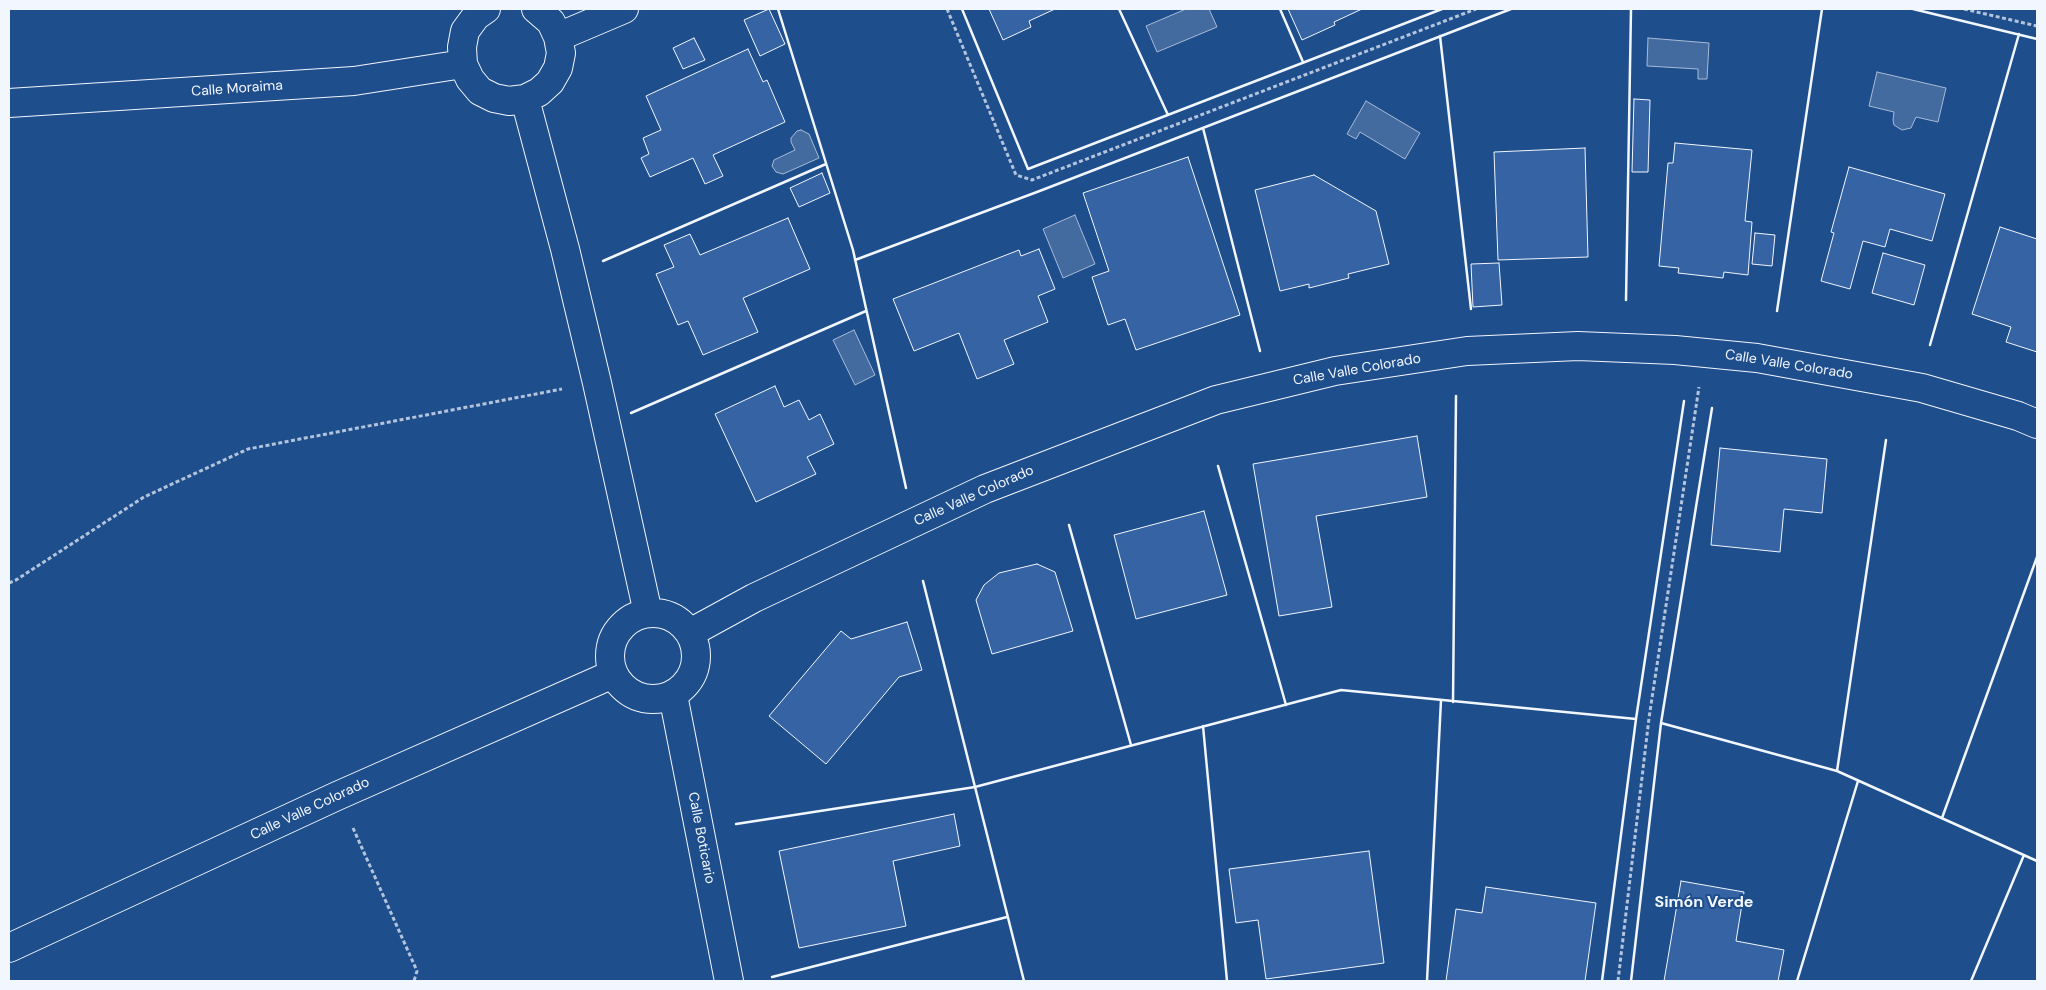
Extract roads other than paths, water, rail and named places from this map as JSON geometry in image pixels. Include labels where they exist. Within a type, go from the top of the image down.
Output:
[{"type":"street","points":[[486,9],[476,16],[465,30],[462,47],[463,64],[470,79],[480,91],[494,98],[509,101],[525,99],[539,92],[550,82],[558,68],[561,53],[558,37],[551,22],[536,9]]},
{"type":"street","points":[[558,37],[624,9]]},
{"type":"street","name":"Calle Moraima","points":[[9,103],[354,81],[463,64]]},
{"type":"street","points":[[525,99],[565,249],[648,613]]},
{"type":"street","name":"Calle Valle Colorado","points":[[690,633],[754,598],[985,489],[1216,400],[1335,371],[1467,352],[1578,346],[1704,353],[1757,358],[1922,388],[2018,416],[2037,424]]},
{"type":"street","points":[[648,613],[671,617],[682,624],[690,633],[695,646],[696,660],[692,674],[685,686],[673,695],[660,700],[646,699],[632,694],[621,686],[613,674],[610,661],[611,647],[615,635],[624,624],[635,617],[648,613]]},
{"type":"street","name":"Calle Valle Colorado","points":[[9,948],[337,796],[613,674]]},
{"type":"street","name":"Calle Boticario","points":[[673,695],[729,981]]},
{"type":"water","points":[[1186,9],[1209,9],[1217,27],[1157,52],[1146,26]]},
{"type":"water","points":[[1648,38],[1709,43],[1707,79],[1698,79],[1698,69],[1647,66]]},
{"type":"water","points":[[1877,72],[1946,88],[1938,122],[1916,117],[1911,128],[1902,130],[1894,125],[1894,112],[1869,106]]},
{"type":"water","points":[[1366,101],[1420,133],[1405,159],[1360,132],[1356,139],[1347,134]]},
{"type":"water","points":[[801,130],[809,134],[819,158],[783,174],[776,172],[772,166],[774,160],[795,150],[791,138],[797,131]]},
{"type":"water","points":[[1075,215],[1095,264],[1063,278],[1043,229]]},
{"type":"water","points":[[854,330],[875,375],[855,385],[833,340]]},
{"type":"district","name":"Simón Verde","points":[[1704,903]]}]
